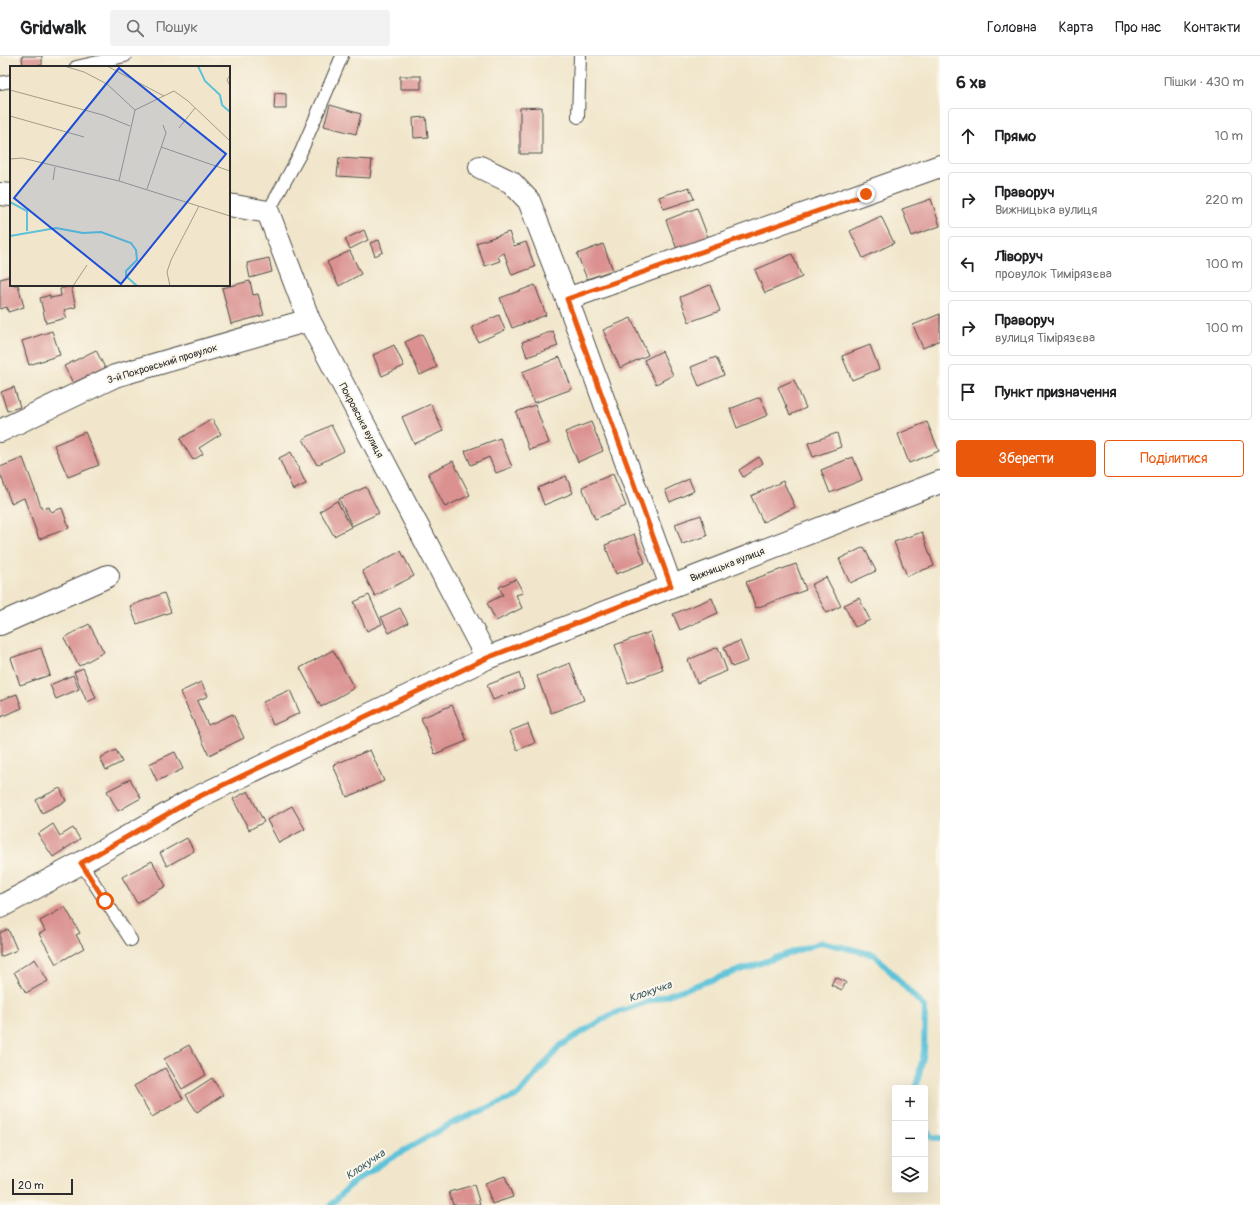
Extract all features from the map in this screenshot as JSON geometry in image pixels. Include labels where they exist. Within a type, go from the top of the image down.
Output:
[{"type":"street","points":[[567,299],[940,166]]},
{"type":"street","points":[[480,167],[511,182],[529,201],[567,299],[671,586]]},
{"type":"street","points":[[0,194],[10,195]]},
{"type":"street","points":[[230,205],[268,212]]},
{"type":"street","name":"Покровська вулиця","points":[[268,212],[309,320],[487,658]]},
{"type":"street","name":"3-й Покровський провулок","points":[[0,432],[115,376],[309,320]]},
{"type":"street","name":"Вижницька вулиця","points":[[0,906],[81,863],[192,800],[487,658],[940,482]]},
{"type":"street","points":[[0,624],[108,576]]},
{"type":"lane","points":[[80,66],[125,56]]},
{"type":"lane","points":[[268,212],[300,154],[342,56]]},
{"type":"lane","points":[[578,117],[580,56]]},
{"type":"lane","points":[[0,83],[10,81]]},
{"type":"lane","points":[[81,863],[131,940]]},
{"type":"building","points":[[22,56],[42,56],[42,65],[23,66]]},
{"type":"building","points":[[400,76],[421,76],[421,89],[400,89]]},
{"type":"building","points":[[275,93],[286,94],[286,109],[274,109]]},
{"type":"building","points":[[330,105],[361,114],[356,134],[324,126]]},
{"type":"building","points":[[542,107],[542,154],[520,154],[520,108]]},
{"type":"building","points":[[426,117],[428,137],[414,138],[413,118]]},
{"type":"building","points":[[339,158],[372,160],[370,178],[337,176]]},
{"type":"building","points":[[689,187],[694,199],[664,209],[659,197]]},
{"type":"building","points":[[931,199],[940,226],[912,236],[902,209]]},
{"type":"building","points":[[697,208],[709,240],[678,252],[666,220]]},
{"type":"building","points":[[881,216],[894,243],[863,258],[850,231]]},
{"type":"building","points":[[364,230],[368,240],[350,249],[345,239]]},
{"type":"building","points":[[509,232],[514,246],[526,242],[535,267],[512,275],[504,253],[498,256],[500,261],[485,266],[476,243]]},
{"type":"building","points":[[379,240],[383,252],[375,256],[370,243]]},
{"type":"building","points":[[603,244],[613,270],[587,279],[577,254]]},
{"type":"building","points":[[350,251],[361,274],[339,286],[327,262]]},
{"type":"building","points":[[792,254],[802,277],[765,293],[755,270]]},
{"type":"building","points":[[269,258],[272,272],[250,278],[247,263]]},
{"type":"building","points":[[10,276],[10,286],[18,286],[24,307],[8,312],[7,307],[0,309],[0,279]]},
{"type":"building","points":[[250,281],[253,295],[258,294],[264,315],[231,324],[222,288]]},
{"type":"building","points":[[535,285],[546,315],[512,328],[500,298]]},
{"type":"building","points":[[710,285],[720,311],[689,322],[680,297]]},
{"type":"building","points":[[71,286],[76,307],[64,310],[66,318],[46,323],[40,298],[50,295],[50,298],[61,296],[60,289]]},
{"type":"building","points":[[940,314],[940,340],[923,348],[913,325]]},
{"type":"building","points":[[499,315],[505,330],[478,342],[472,327]]},
{"type":"building","points":[[631,318],[648,355],[620,368],[603,330]]},
{"type":"building","points":[[52,331],[60,355],[29,365],[22,341]]},
{"type":"building","points":[[553,331],[558,346],[527,357],[522,342]]},
{"type":"building","points":[[422,334],[437,367],[420,375],[405,342]]},
{"type":"building","points":[[394,345],[404,366],[382,376],[373,355]]},
{"type":"building","points":[[870,345],[879,369],[852,380],[842,356]]},
{"type":"building","points":[[96,350],[105,368],[73,383],[64,366]]},
{"type":"building","points":[[662,351],[673,375],[656,384],[644,360]]},
{"type":"building","points":[[560,357],[572,389],[534,403],[522,372]]},
{"type":"building","points":[[716,357],[724,375],[699,386],[691,367]]},
{"type":"building","points":[[794,380],[806,408],[790,415],[778,387]]},
{"type":"building","points":[[14,387],[20,407],[7,411],[1,392]]},
{"type":"building","points":[[760,397],[768,415],[737,428],[730,409]]},
{"type":"building","points":[[431,404],[443,431],[414,444],[402,417]]},
{"type":"building","points":[[535,405],[549,443],[529,450],[516,412]]},
{"type":"building","points":[[212,419],[221,434],[199,448],[203,454],[193,460],[180,439]]},
{"type":"building","points":[[591,422],[603,451],[578,462],[565,432]]},
{"type":"building","points":[[927,422],[939,451],[909,463],[898,434]]},
{"type":"building","points":[[331,425],[344,451],[317,465],[303,439]]},
{"type":"building","points":[[85,432],[99,465],[68,477],[54,445]]},
{"type":"building","points":[[837,433],[841,447],[813,457],[808,443]]},
{"type":"building","points":[[500,438],[512,467],[496,473],[489,457],[471,465],[465,451]]},
{"type":"building","points":[[291,452],[306,484],[293,490],[279,458]]},
{"type":"building","points":[[759,457],[763,463],[743,477],[739,470]]},
{"type":"building","points":[[853,457],[862,480],[830,493],[821,470]]},
{"type":"building","points":[[23,458],[42,509],[49,507],[51,512],[62,508],[69,528],[39,539],[24,498],[11,503],[0,473],[0,467]]},
{"type":"building","points":[[453,461],[470,495],[445,507],[428,473]]},
{"type":"building","points":[[613,474],[626,506],[595,519],[582,487]]},
{"type":"building","points":[[566,476],[573,493],[544,505],[538,488]]},
{"type":"building","points":[[689,479],[694,491],[670,502],[665,490]]},
{"type":"building","points":[[783,481],[795,507],[763,522],[751,496]]},
{"type":"building","points":[[366,487],[379,513],[352,526],[339,499]]},
{"type":"building","points":[[337,501],[351,527],[334,536],[320,511]]},
{"type":"building","points":[[701,515],[707,536],[682,544],[675,524]]},
{"type":"building","points":[[922,532],[934,566],[907,576],[894,542]]},
{"type":"building","points":[[634,534],[645,563],[616,574],[605,545]]},
{"type":"building","points":[[864,547],[876,571],[850,583],[839,559]]},
{"type":"building","points":[[401,551],[414,576],[375,596],[362,571]]},
{"type":"building","points":[[796,564],[806,590],[756,608],[746,582]]},
{"type":"building","points":[[826,577],[841,606],[827,613],[811,585]]},
{"type":"building","points":[[516,579],[523,593],[516,595],[522,608],[496,621],[487,603],[503,595],[499,587]]},
{"type":"building","points":[[164,593],[171,612],[137,624],[130,606]]},
{"type":"building","points":[[369,595],[382,624],[367,631],[354,602]]},
{"type":"building","points":[[712,598],[718,613],[680,630],[673,614]]},
{"type":"building","points":[[859,598],[870,620],[855,627],[844,605]]},
{"type":"building","points":[[400,608],[408,623],[389,633],[381,617]]},
{"type":"building","points":[[89,624],[104,652],[79,666],[64,638]]},
{"type":"building","points":[[650,632],[663,670],[628,683],[615,645]]},
{"type":"building","points":[[740,641],[748,661],[732,667],[724,647]]},
{"type":"building","points":[[718,647],[727,671],[697,683],[688,660]]},
{"type":"building","points":[[41,648],[50,675],[20,685],[11,658]]},
{"type":"building","points":[[333,650],[354,688],[321,707],[300,668]]},
{"type":"building","points":[[570,663],[584,700],[551,713],[537,676]]},
{"type":"building","points":[[83,668],[96,698],[87,702],[74,672]]},
{"type":"building","points":[[519,673],[524,688],[493,700],[487,685]]},
{"type":"building","points":[[73,675],[79,689],[56,699],[50,685]]},
{"type":"building","points":[[201,682],[208,696],[197,701],[208,725],[233,714],[244,738],[209,755],[180,692]]},
{"type":"building","points":[[290,690],[300,713],[273,725],[263,702]]},
{"type":"building","points":[[17,694],[22,708],[1,717],[0,700]]},
{"type":"building","points":[[452,705],[467,741],[435,754],[421,718]]},
{"type":"building","points":[[528,724],[535,743],[517,750],[510,731]]},
{"type":"building","points":[[116,750],[122,762],[106,770],[100,758]]},
{"type":"building","points":[[370,750],[384,781],[347,797],[333,765]]},
{"type":"building","points":[[175,752],[183,769],[157,781],[149,764]]},
{"type":"building","points":[[130,779],[141,798],[118,811],[107,791]]},
{"type":"building","points":[[60,788],[66,801],[42,813],[36,800]]},
{"type":"building","points":[[248,791],[264,822],[249,830],[233,799]]},
{"type":"building","points":[[292,806],[305,829],[279,843],[267,820]]},
{"type":"building","points":[[53,824],[60,836],[73,828],[80,839],[53,857],[38,834]]},
{"type":"building","points":[[187,838],[194,851],[167,866],[160,853]]},
{"type":"building","points":[[152,861],[166,886],[137,903],[122,877]]},
{"type":"building","points":[[65,907],[80,933],[76,935],[84,948],[56,964],[39,934],[45,931],[40,921]]},
{"type":"building","points":[[8,929],[17,950],[0,957],[0,933]]},
{"type":"building","points":[[35,959],[48,981],[26,993],[14,972]]},
{"type":"building","points":[[835,977],[846,982],[842,990],[831,985]]},
{"type":"building","points":[[189,1045],[206,1075],[182,1089],[164,1059]]},
{"type":"building","points":[[165,1068],[183,1099],[152,1117],[134,1086]]},
{"type":"building","points":[[212,1078],[223,1095],[197,1112],[186,1095]]},
{"type":"building","points":[[505,1176],[513,1197],[492,1204],[485,1183]]},
{"type":"building","points":[[474,1185],[480,1204],[453,1205],[449,1192]]},
{"type":"waterway","name":"Клокучка","points":[[331,1205],[350,1185],[386,1161],[448,1125],[518,1095],[561,1045],[612,1014],[822,942],[875,955],[925,1008],[924,1052],[917,1085]]},
{"type":"waterway","name":"Клокучка","points":[[928,1132],[933,1138],[940,1138]]},
{"type":"route","points":[[105,901],[81,863],[192,800],[318,738],[487,658],[671,586],[567,299],[866,194]]}]
